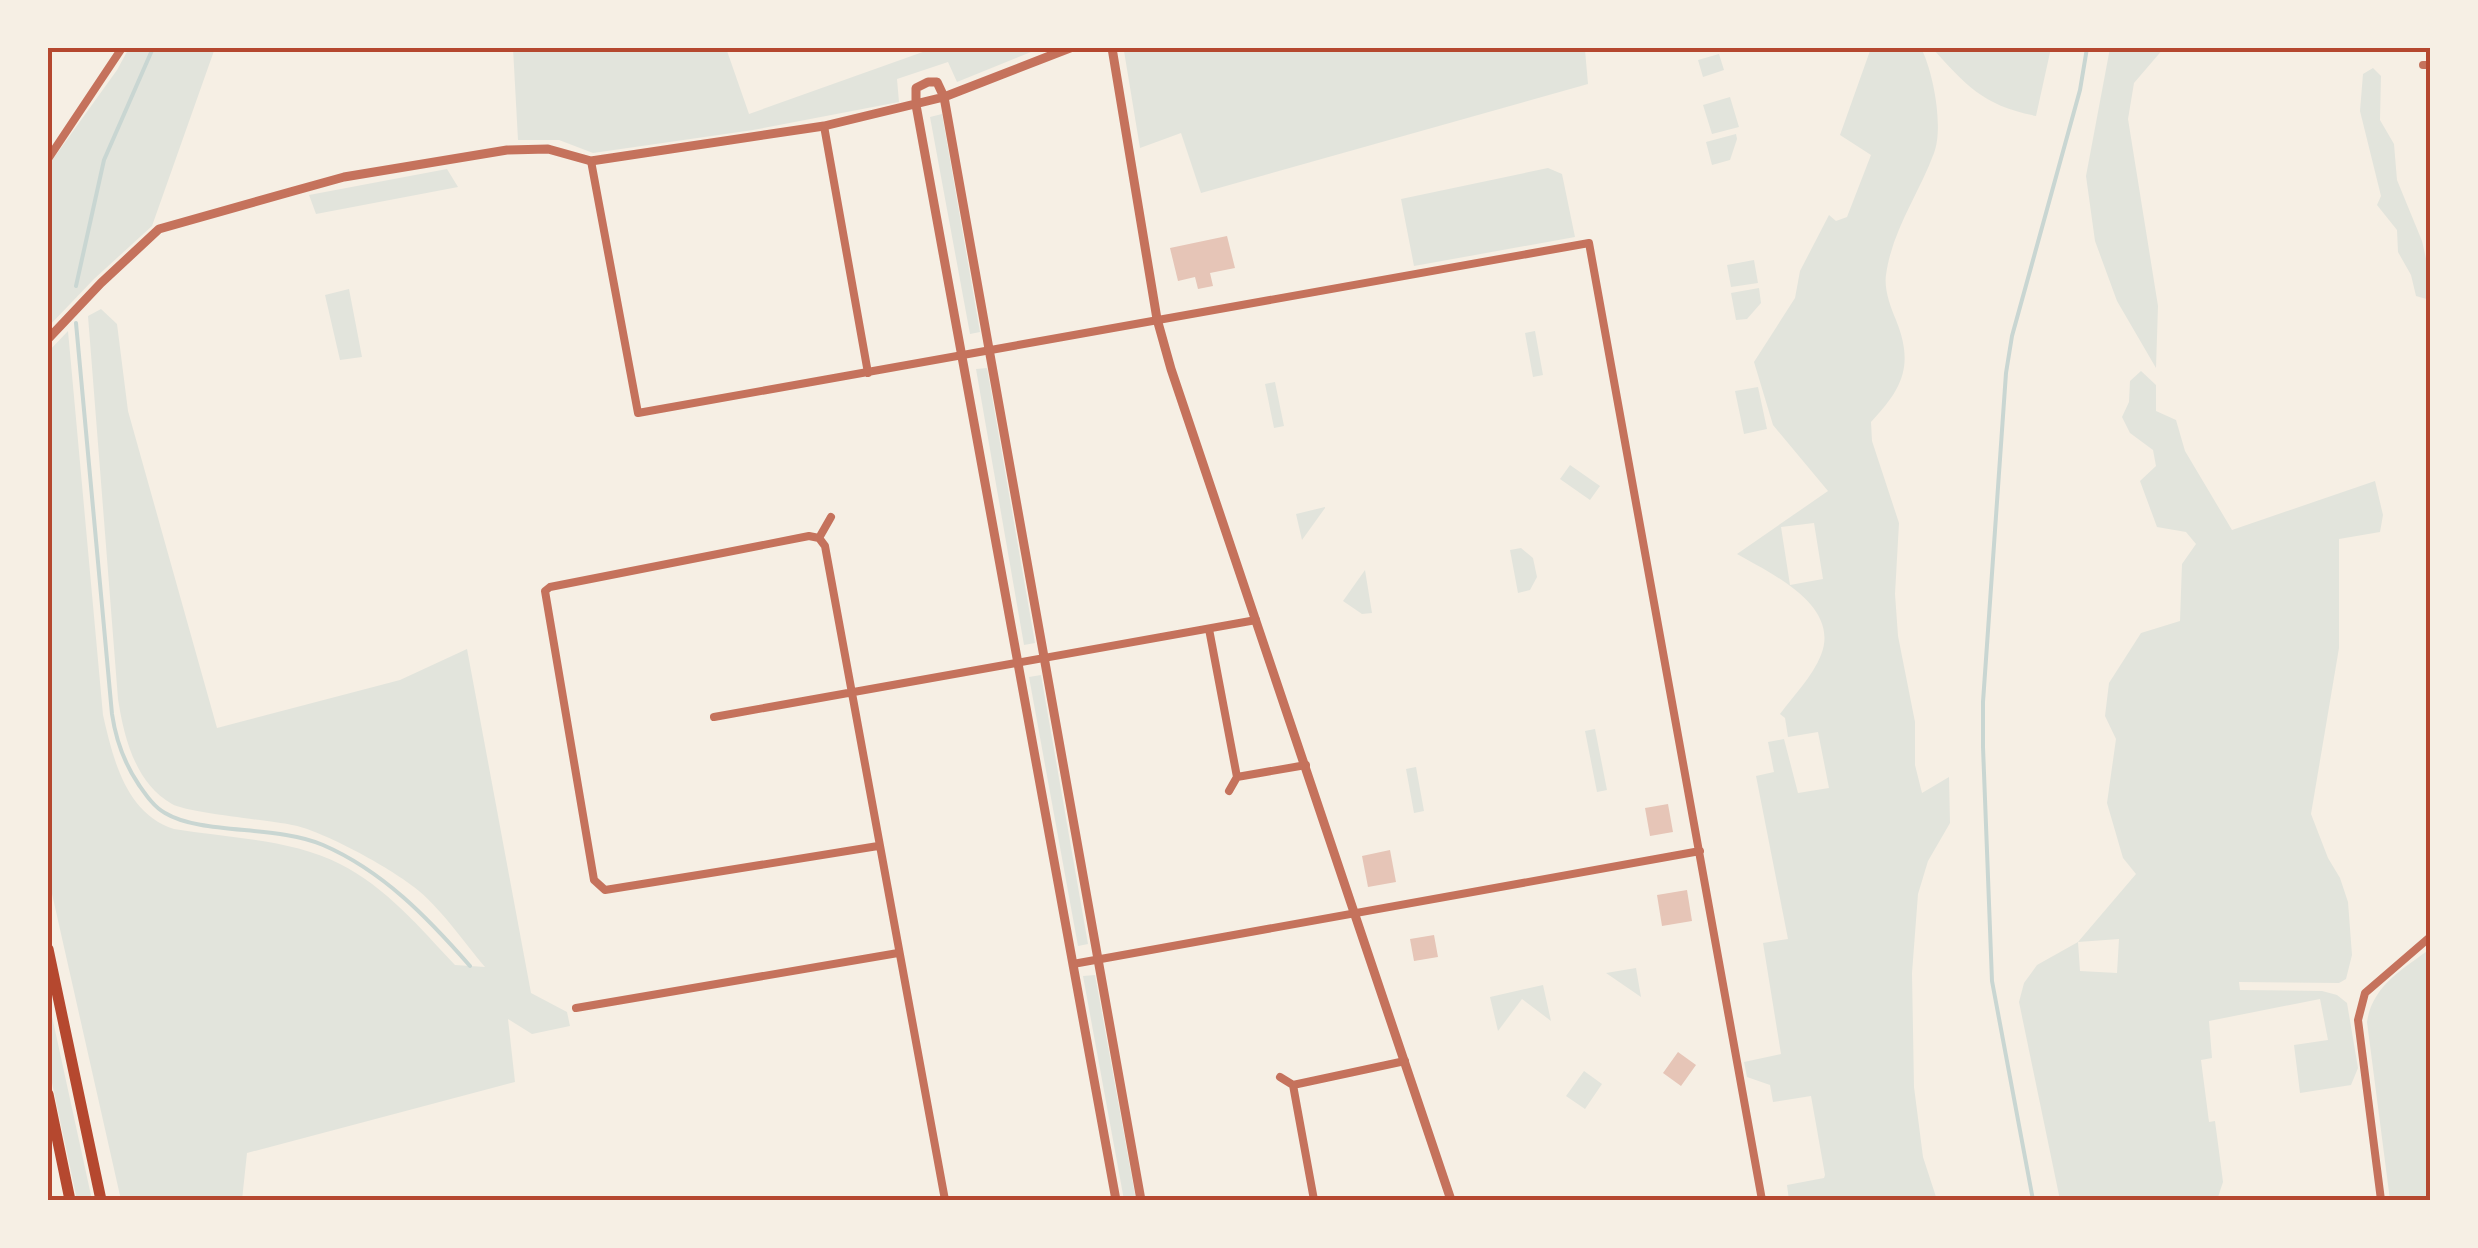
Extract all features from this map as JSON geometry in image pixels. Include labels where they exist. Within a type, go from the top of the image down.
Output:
[{"type":"main road","points":[[48,949],[101,1200]]},
{"type":"main road","points":[[48,1094],[70,1200]]},
{"type":"street","points":[[48,158],[122,48]]},
{"type":"street","points":[[48,339],[101,282],[160,229],[344,177],[507,150],[548,148],[592,161],[824,126],[944,97],[1070,48]]},
{"type":"street","points":[[1112,48],[1157,319],[1451,1200]]},
{"type":"street","points":[[1116,1200],[916,105],[916,88],[928,82],[937,82],[944,97],[1141,1200]]},
{"type":"street","points":[[824,126],[868,373]]},
{"type":"street","points":[[592,161],[638,413],[1588,244],[1762,1200]]},
{"type":"street","points":[[819,538],[832,516]]},
{"type":"street","points":[[878,846],[606,890],[594,880],[544,592],[809,536],[819,538],[825,546],[945,1200]]},
{"type":"street","points":[[714,717],[1256,620]]},
{"type":"street","points":[[1210,630],[1238,777],[1229,791]]},
{"type":"street","points":[[1238,777],[1306,765]]},
{"type":"street","points":[[1073,964],[1700,851]]},
{"type":"street","points":[[2381,1200],[2358,1020],[2360,1005],[2365,992],[2430,937]]},
{"type":"street","points":[[576,1008],[898,953]]},
{"type":"street","points":[[1293,1085],[1405,1061]]},
{"type":"street","points":[[1280,1076],[1293,1085],[1314,1200]]},
{"type":"shaded area","points":[[129,48],[215,48],[152,226],[48,327],[48,166]]},
{"type":"shaded area","points":[[513,48],[726,48],[749,114],[934,48],[1041,48],[957,82],[948,62],[897,79],[899,102],[753,130],[593,153],[559,140],[518,140]]},
{"type":"shaded area","points":[[1592,48],[1585,50],[1588,84],[1201,193],[1181,133],[1140,148],[1124,51]]},
{"type":"shaded area","points":[[1871,48],[1921,48],[1936,99],[1937,142],[1889,259],[1887,292],[1901,336],[1904,363],[1898,387],[1871,422],[1872,441],[1899,523],[1895,594],[1898,636],[1915,722],[1915,765],[1922,793],[1949,777],[1950,823],[1928,861],[1918,894],[1912,973],[1914,1087],[1923,1157],[1937,1200],[1789,1200],[1787,1185],[1825,1175],[1811,1096],[1773,1102],[1770,1085],[1747,1077],[1744,1062],[1781,1054],[1763,943],[1788,939],[1756,776],[1774,772],[1768,742],[1784,739],[1798,793],[1829,788],[1818,732],[1788,737],[1785,718],[1780,714],[1821,655],[1821,621],[1799,593],[1737,554],[1828,491],[1773,425],[1754,362],[1795,298],[1800,271],[1829,215],[1836,221],[1847,217],[1871,155],[1840,135]],"holes":[[[1814,523],[1823,579],[1790,585],[1781,527]]]},
{"type":"shaded area","points":[[1932,48],[2051,48],[2036,116],[1989,100]]},
{"type":"shaded area","points":[[2110,48],[2164,48],[2134,83],[2128,119],[2158,306],[2156,368],[2117,301],[2095,241],[2086,176]]},
{"type":"shaded area","points":[[1719,54],[1724,70],[1703,77],[1698,60]]},
{"type":"shaded area","points":[[2373,68],[2381,76],[2380,120],[2394,144],[2397,180],[2422,241],[2430,276],[2430,300],[2416,296],[2411,275],[2398,252],[2397,230],[2377,205],[2381,196],[2360,111],[2363,74]]},
{"type":"shaded area","points":[[1730,97],[1739,127],[1712,134],[1703,105]]},
{"type":"shaded area","points":[[942,114],[980,332],[970,334],[930,117]]},
{"type":"shaded area","points":[[1736,134],[1730,160],[1712,165],[1706,142]]},
{"type":"shaded area","points":[[1548,168],[1562,174],[1575,237],[1414,266],[1401,199]]},
{"type":"shaded area","points":[[447,169],[458,187],[316,214],[309,195]]},
{"type":"shaded area","points":[[1754,260],[1758,283],[1731,287],[1727,265]]},
{"type":"shaded area","points":[[1759,288],[1761,303],[1747,319],[1736,320],[1731,293]]},
{"type":"shaded area","points":[[349,289],[362,357],[340,360],[325,295]]},
{"type":"shaded area","points":[[101,309],[117,324],[128,411],[217,728],[400,680],[467,649],[531,993],[567,1012],[570,1026],[532,1034],[508,1019],[515,1082],[247,1153],[242,1200],[121,1200],[48,876],[48,352],[68,331],[103,715],[117,766],[133,798],[158,822],[174,829],[280,844],[340,864],[387,896],[455,965],[485,967],[423,895],[373,860],[305,828],[172,804],[140,772],[128,743],[118,699],[88,316]]},
{"type":"shaded area","points":[[1535,331],[1543,375],[1533,377],[1525,333]]},
{"type":"shaded area","points":[[987,368],[1035,643],[1024,645],[976,369]]},
{"type":"shaded area","points":[[2141,371],[2156,385],[2156,411],[2176,420],[2185,451],[2232,530],[2375,481],[2383,515],[2380,532],[2339,539],[2339,648],[2311,814],[2348,902],[2352,955],[2346,979],[2339,983],[2239,982],[2240,990],[2322,991],[2337,995],[2347,1003],[2358,1068],[2351,1085],[2300,1093],[2294,1045],[2328,1040],[2320,999],[2209,1021],[2212,1058],[2201,1060],[2209,1122],[2215,1121],[2223,1182],[2217,1200],[2060,1200],[2019,1002],[2024,983],[2037,965],[2078,942],[2136,874],[2123,858],[2107,803],[2116,739],[2105,716],[2109,683],[2141,633],[2180,621],[2182,564],[2196,544],[2186,532],[2157,527],[2140,481],[2156,466],[2153,450],[2130,433],[2122,417],[2129,402],[2130,381]],"holes":[[[2119,939],[2117,973],[2080,971],[2078,942]]]},
{"type":"shaded area","points":[[1275,382],[1284,426],[1274,428],[1265,384]]},
{"type":"shaded area","points":[[1758,387],[1767,429],[1744,434],[1735,391]]},
{"type":"shaded area","points":[[1570,465],[1600,486],[1590,500],[1560,479]]},
{"type":"shaded area","points":[[1325,508],[1302,540],[1296,514]]},
{"type":"shaded area","points":[[1521,548],[1533,558],[1537,577],[1530,590],[1518,593],[1510,550]]},
{"type":"shaded area","points":[[1365,570],[1372,613],[1362,614],[1343,601]]},
{"type":"shaded area","points":[[1041,675],[1088,944],[1078,946],[1029,677]]},
{"type":"shaded area","points":[[1595,729],[1607,790],[1597,792],[1585,731]]},
{"type":"shaded area","points":[[1416,767],[1424,811],[1414,813],[1406,769]]},
{"type":"shaded area","points":[[2430,949],[2430,1200],[2390,1200],[2367,1022],[2382,988]]},
{"type":"shaded area","points":[[1636,968],[1641,997],[1606,973]]},
{"type":"shaded area","points":[[1095,975],[1136,1200],[1124,1200],[1083,976]]},
{"type":"shaded area","points":[[1543,985],[1551,1021],[1522,999],[1498,1031],[1490,997]]},
{"type":"shaded area","points":[[48,998],[92,1200],[77,1200],[48,1064]]},
{"type":"shaded area","points":[[1584,1071],[1602,1084],[1585,1109],[1566,1096]]},
{"type":"building","points":[[1227,236],[1235,268],[1210,273],[1213,286],[1198,289],[1195,277],[1178,281],[1170,248]]},
{"type":"building","points":[[1668,804],[1673,832],[1650,836],[1645,808]]},
{"type":"building","points":[[1390,850],[1396,882],[1368,887],[1362,856]]},
{"type":"building","points":[[1687,890],[1692,921],[1662,926],[1657,895]]},
{"type":"building","points":[[1434,935],[1438,957],[1414,961],[1410,939]]},
{"type":"building","points":[[1678,1052],[1696,1065],[1681,1086],[1663,1073]]},
{"type":"waterway","points":[[76,286],[104,160],[153,48]]},
{"type":"waterway","points":[[2033,1200],[1992,981],[1983,702],[2006,373],[2012,336],[2080,90],[2087,48]]},
{"type":"waterway","points":[[76,323],[112,714],[121,751],[134,777],[157,808],[180,820],[305,839],[345,856],[403,897],[470,966]]}]
